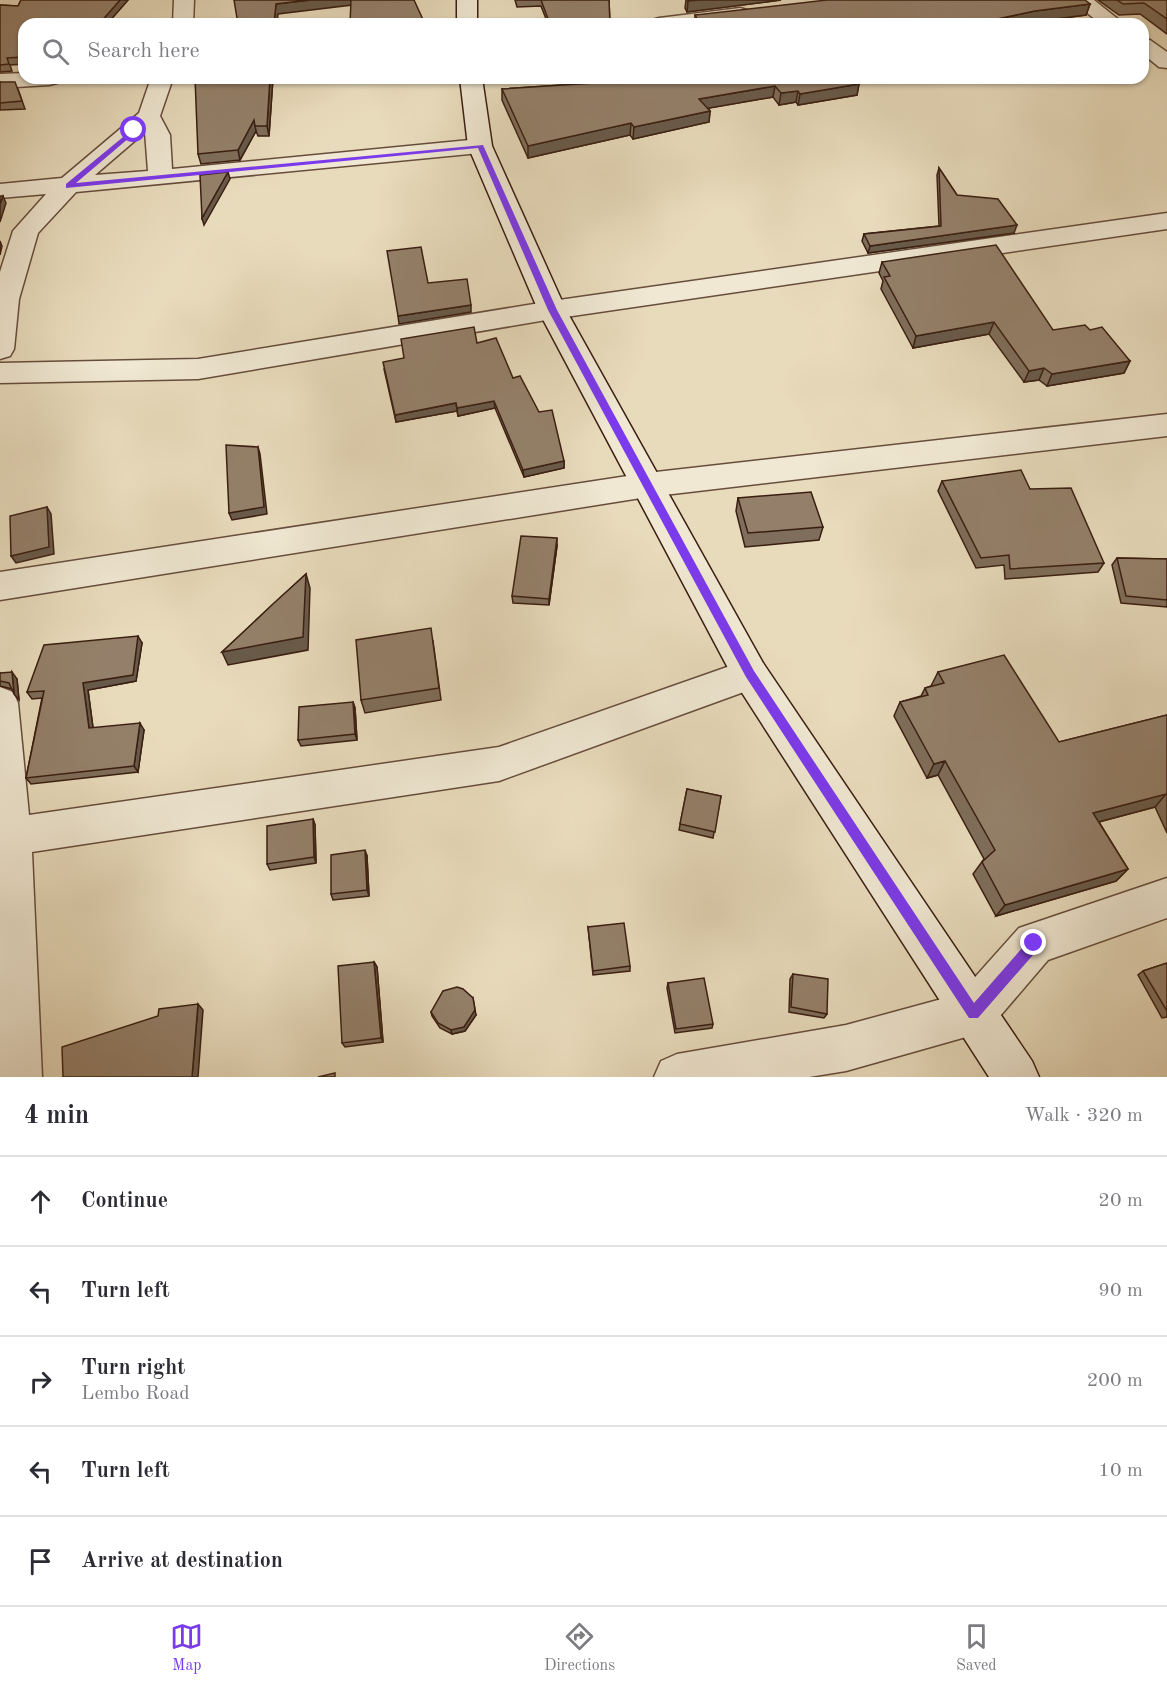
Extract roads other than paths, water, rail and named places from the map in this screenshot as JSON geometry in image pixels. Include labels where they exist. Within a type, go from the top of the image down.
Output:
[{"type":"street","points":[[183,18],[184,0]]},
{"type":"street","points":[[467,0],[467,18]]},
{"type":"street","points":[[1081,0],[1106,18]]},
{"type":"street","points":[[711,18],[763,12]]},
{"type":"street","points":[[1149,48],[1167,62]]},
{"type":"street","points":[[0,81],[18,80]]},
{"type":"street","points":[[0,348],[5,298],[26,231],[68,186],[149,116],[160,84]]},
{"type":"street","points":[[472,84],[480,146],[552,310],[750,674],[1017,1077]]},
{"type":"street","points":[[149,116],[158,135],[160,177]]},
{"type":"street","points":[[0,191],[480,146]]},
{"type":"street","points":[[0,373],[198,369],[552,310],[1167,222]]},
{"type":"street","points":[[0,586],[647,485],[1167,425]]},
{"type":"street","points":[[6,836],[499,764],[750,674]]},
{"type":"street","points":[[0,703],[19,1077]]},
{"type":"street","points":[[677,1077],[846,1048],[973,1013],[1034,943],[1167,898]]}]
